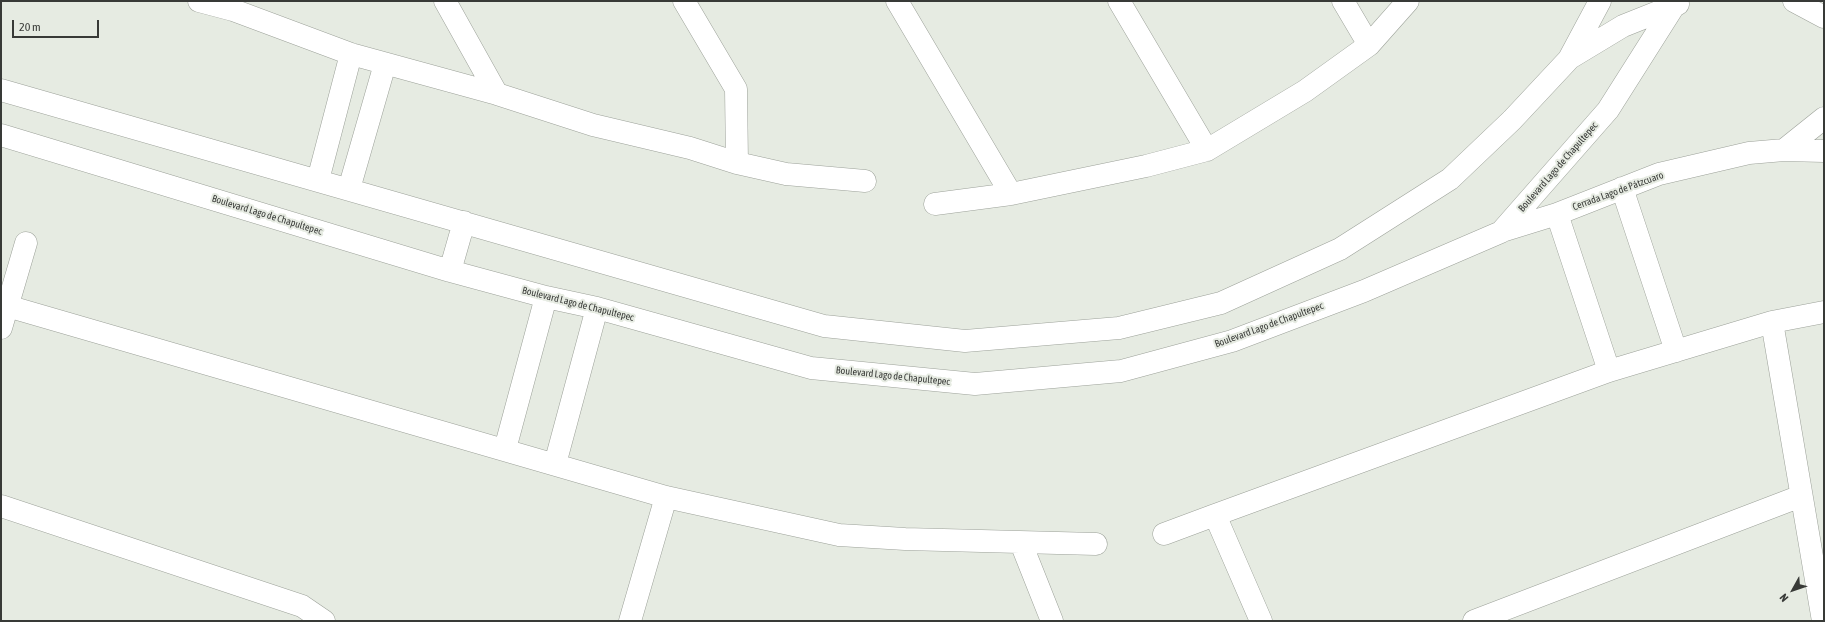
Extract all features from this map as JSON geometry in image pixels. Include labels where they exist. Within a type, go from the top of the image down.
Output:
[{"type":"street","points":[[199,1],[230,5],[351,54],[497,94],[593,125],[690,148],[737,163],[786,174],[865,181]]},
{"type":"street","points":[[445,1],[497,94]]},
{"type":"street","points":[[684,1],[736,89],[737,163]]},
{"type":"street","points":[[897,1],[1011,194]]},
{"type":"street","points":[[1119,1],[1207,150]]},
{"type":"street","points":[[1343,1],[1369,44]]},
{"type":"street","points":[[935,204],[1011,194],[1146,166],[1207,150],[1305,91],[1369,44],[1408,1]]},
{"type":"street","points":[[1,90],[824,326],[965,341],[1119,328],[1222,303],[1340,249],[1450,179],[1512,120],[1569,59],[1600,1]]},
{"type":"street","points":[[1794,1],[1824,17]]},
{"type":"street","points":[[1569,59],[1623,26],[1681,2]]},
{"type":"street","name":"Boulevard Lago de Chapultepec","points":[[1,135],[450,271],[546,297],[597,308],[811,368],[975,384],[1121,371],[1232,341],[1364,290],[1501,232],[1608,110],[1681,2]]},
{"type":"street","points":[[318,180],[351,54]]},
{"type":"street","points":[[349,190],[385,64]]},
{"type":"street","points":[[1784,150],[1824,118]]},
{"type":"street","name":"Cerrada Lago de Pátzcuaro","points":[[1501,232],[1557,214],[1659,174],[1749,153],[1784,150],[1824,150]]},
{"type":"street","points":[[1622,188],[1676,350]]},
{"type":"street","points":[[1557,214],[1608,371]]},
{"type":"street","points":[[450,271],[464,222]]},
{"type":"street","points":[[1,328],[26,243]]},
{"type":"street","points":[[505,449],[546,297]]},
{"type":"street","points":[[8,306],[505,449],[666,497],[840,535],[905,539],[1096,544]]},
{"type":"street","points":[[555,464],[597,308]]},
{"type":"street","points":[[1164,534],[1608,371],[1772,322],[1824,312]]},
{"type":"street","points":[[1772,322],[1823,621]]},
{"type":"street","points":[[1474,621],[1801,496]]},
{"type":"street","points":[[630,621],[666,497]]},
{"type":"street","points":[[1,506],[302,606],[324,621]]},
{"type":"street","points":[[1215,515],[1262,621]]},
{"type":"street","points":[[1021,543],[1052,621]]}]
